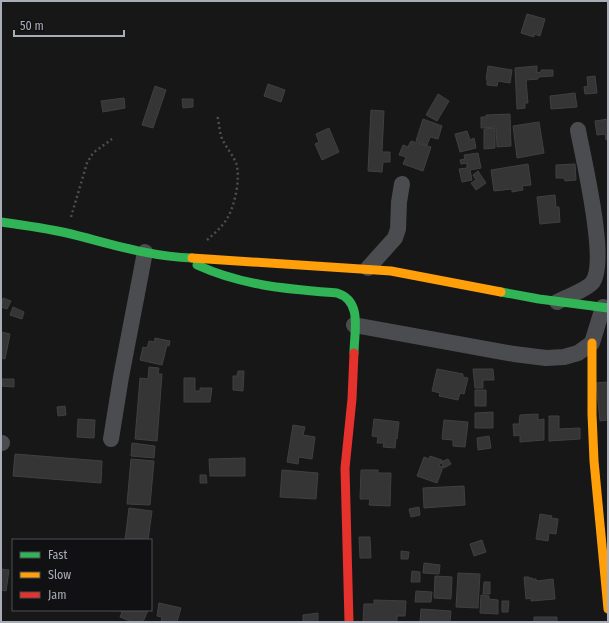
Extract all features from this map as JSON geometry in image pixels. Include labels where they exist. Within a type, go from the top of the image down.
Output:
[{"type":"street","points":[[557,302],[591,284],[595,277],[598,260],[597,229],[578,130]]},
{"type":"street","points":[[368,268],[395,238],[398,229],[399,202],[402,184]]},
{"type":"street","points":[[1,222],[66,233],[145,252],[186,258],[391,270],[557,302],[605,307],[592,343],[592,414],[594,462],[608,609]]},
{"type":"street","points":[[111,439],[121,377],[145,252]]},
{"type":"street","points":[[186,258],[208,270],[269,287],[330,292],[346,296],[351,300],[355,311],[352,399],[345,468],[349,622]]},
{"type":"street","points":[[354,325],[514,354],[546,358],[564,357],[578,353],[592,343]]},
{"type":"path","points":[[186,258],[220,228],[228,216],[234,201],[239,178],[237,164],[221,137],[217,115]]},
{"type":"path","points":[[66,233],[79,196],[87,163],[93,153],[112,139]]},
{"type":"building","points":[[527,14],[545,19],[540,36],[534,34],[534,37],[521,33]]},
{"type":"building","points":[[488,66],[512,70],[510,83],[498,81],[497,86],[487,85],[486,79]]},
{"type":"building","points":[[537,66],[537,73],[541,72],[541,70],[553,70],[553,76],[538,77],[538,79],[526,80],[528,103],[525,103],[525,108],[517,109],[515,68]]},
{"type":"building","points":[[595,76],[597,93],[585,94],[584,87],[588,86],[587,77]]},
{"type":"building","points":[[268,84],[285,90],[281,102],[264,96]]},
{"type":"building","points":[[155,86],[166,90],[153,128],[142,125]]},
{"type":"building","points":[[575,93],[577,107],[551,109],[550,96]]},
{"type":"building","points":[[438,94],[449,101],[437,121],[426,115]]},
{"type":"building","points":[[124,98],[125,108],[103,112],[101,101]]},
{"type":"building","points":[[182,99],[193,99],[193,107],[183,108]]},
{"type":"building","points":[[371,110],[384,111],[382,152],[390,152],[390,162],[383,162],[382,172],[368,171]]},
{"type":"building","points":[[510,114],[511,146],[497,147],[496,127],[481,128],[481,117],[486,117],[486,115]]},
{"type":"building","points":[[423,119],[442,126],[438,139],[430,137],[427,145],[416,141]]},
{"type":"building","points":[[608,119],[608,139],[606,140],[605,134],[597,135],[595,121]]},
{"type":"building","points":[[539,122],[544,153],[517,158],[513,126]]},
{"type":"building","points":[[329,128],[339,152],[322,160],[315,144],[319,142],[316,134]]},
{"type":"building","points":[[495,128],[495,148],[484,149],[484,129]]},
{"type":"building","points":[[467,131],[470,140],[474,138],[476,148],[460,152],[455,134]]},
{"type":"building","points":[[411,141],[431,147],[423,171],[403,164],[406,157],[399,155],[403,145],[408,147]]},
{"type":"building","points":[[478,153],[481,168],[470,170],[472,180],[462,182],[459,169],[467,168],[467,163],[461,164],[460,160],[465,159],[464,155]]},
{"type":"building","points":[[528,164],[531,185],[522,186],[523,190],[512,192],[512,189],[494,191],[491,170]]},
{"type":"building","points":[[575,164],[576,180],[565,181],[564,178],[556,178],[556,165]]},
{"type":"building","points":[[478,171],[486,183],[476,190],[471,183],[476,180],[473,175]]},
{"type":"building","points":[[555,195],[556,207],[559,207],[560,222],[540,224],[537,197]]},
{"type":"building","points":[[3,298],[11,301],[7,309],[1,307]]},
{"type":"building","points":[[13,307],[24,312],[22,319],[10,315]]},
{"type":"building","points":[[1,332],[10,334],[5,359],[1,358]]},
{"type":"building","points":[[155,338],[170,341],[169,346],[167,345],[162,365],[140,360],[143,347],[147,348],[149,341],[154,342]]},
{"type":"building","points":[[149,367],[159,368],[158,374],[162,374],[157,441],[135,439],[140,378],[148,379]]},
{"type":"building","points":[[437,369],[463,374],[463,377],[468,378],[464,394],[460,393],[458,400],[439,396],[440,393],[432,391]]},
{"type":"building","points":[[473,369],[493,369],[494,380],[483,380],[483,388],[475,388]]},
{"type":"building","points":[[238,371],[244,371],[243,391],[233,390],[233,376],[237,376]]},
{"type":"building","points":[[184,378],[195,378],[195,391],[200,391],[200,388],[212,388],[210,402],[184,402]]},
{"type":"building","points":[[1,379],[14,379],[14,387],[1,386]]},
{"type":"building","points":[[608,382],[608,420],[600,421],[596,383]]},
{"type":"building","points":[[475,390],[486,390],[486,406],[475,406]]},
{"type":"building","points":[[65,406],[66,415],[58,416],[57,407]]},
{"type":"building","points":[[493,412],[493,428],[475,428],[475,413]]},
{"type":"building","points":[[538,414],[538,420],[544,419],[544,440],[520,442],[520,435],[514,436],[513,424],[519,424],[520,415]]},
{"type":"building","points":[[549,416],[559,416],[559,429],[580,428],[580,439],[549,441]]},
{"type":"building","points":[[78,419],[95,420],[94,438],[77,437]]},
{"type":"building","points":[[374,419],[399,422],[395,448],[383,447],[384,443],[377,443],[378,437],[372,436]]},
{"type":"building","points":[[444,420],[468,422],[465,447],[453,446],[453,440],[442,439]]},
{"type":"building","points":[[293,425],[305,427],[303,435],[315,437],[312,459],[299,457],[298,464],[287,462]]},
{"type":"building","points":[[489,436],[491,448],[478,450],[477,438]]},
{"type":"building","points":[[132,443],[155,446],[154,458],[131,456]]},
{"type":"building","points":[[15,454],[102,461],[101,483],[13,476]]},
{"type":"building","points":[[430,456],[442,460],[439,466],[443,467],[437,483],[417,476],[424,457],[429,459]]},
{"type":"building","points":[[245,458],[245,476],[210,476],[209,459]]},
{"type":"building","points":[[131,459],[154,461],[150,505],[127,504]]},
{"type":"building","points":[[448,459],[451,464],[444,468],[441,462]]},
{"type":"building","points":[[282,470],[318,473],[316,499],[280,497]]},
{"type":"building","points":[[361,470],[378,470],[378,473],[391,473],[390,506],[369,505],[370,499],[360,499]]},
{"type":"building","points":[[200,475],[206,475],[207,483],[200,483]]},
{"type":"building","points":[[464,486],[465,505],[424,508],[423,488]]},
{"type":"building","points":[[419,507],[420,515],[411,517],[409,509]]},
{"type":"building","points":[[129,508],[152,511],[148,539],[125,539]]},
{"type":"building","points":[[540,514],[552,516],[551,518],[558,519],[556,534],[549,533],[548,541],[536,539]]},
{"type":"building","points":[[359,537],[370,537],[371,558],[360,558]]},
{"type":"building","points":[[482,540],[486,552],[474,556],[470,544]]},
{"type":"building","points":[[401,551],[409,552],[408,559],[401,559]]},
{"type":"building","points":[[424,563],[440,565],[439,574],[423,573]]},
{"type":"building","points":[[1,569],[9,570],[6,591],[1,590]]},
{"type":"building","points":[[412,571],[420,572],[420,582],[411,582]]},
{"type":"building","points":[[458,573],[480,574],[478,608],[456,607]]},
{"type":"building","points":[[435,576],[452,577],[451,599],[434,598]]},
{"type":"building","points":[[524,577],[536,579],[537,581],[553,579],[555,599],[531,601],[531,598],[526,599]]},
{"type":"building","points":[[484,582],[490,582],[490,594],[483,594]]},
{"type":"building","points":[[416,591],[432,592],[431,602],[415,602]]},
{"type":"building","points":[[481,595],[489,596],[489,599],[498,600],[498,614],[480,613]]},
{"type":"building","points":[[374,600],[406,601],[405,616],[397,616],[397,622],[363,622],[364,604],[374,604]]},
{"type":"building","points":[[502,601],[509,601],[508,612],[502,612]]},
{"type":"building","points":[[159,603],[181,608],[177,622],[161,622],[162,617],[157,616]]},
{"type":"building","points":[[421,609],[451,611],[450,622],[420,622]]},
{"type":"building","points":[[120,611],[148,611],[143,622],[132,622],[120,617],[122,612]]},
{"type":"building","points":[[318,613],[318,622],[303,622],[303,615]]},
{"type":"building","points":[[534,617],[557,617],[557,621],[560,622],[534,622]]},
{"type":"traffic: fast","points":[[1,222],[59,231],[129,249],[161,255],[192,258]]},
{"type":"traffic: fast","points":[[197,265],[231,278],[249,282],[283,288],[337,293],[345,297],[351,303],[354,310],[354,353]]},
{"type":"traffic: fast","points":[[501,292],[539,299],[608,308]]},
{"type":"traffic: slow","points":[[192,258],[391,271],[501,292]]},
{"type":"traffic: slow","points":[[592,343],[592,414],[594,461],[608,609]]},
{"type":"traffic: jam","points":[[349,622],[345,468],[352,399],[354,353]]}]
